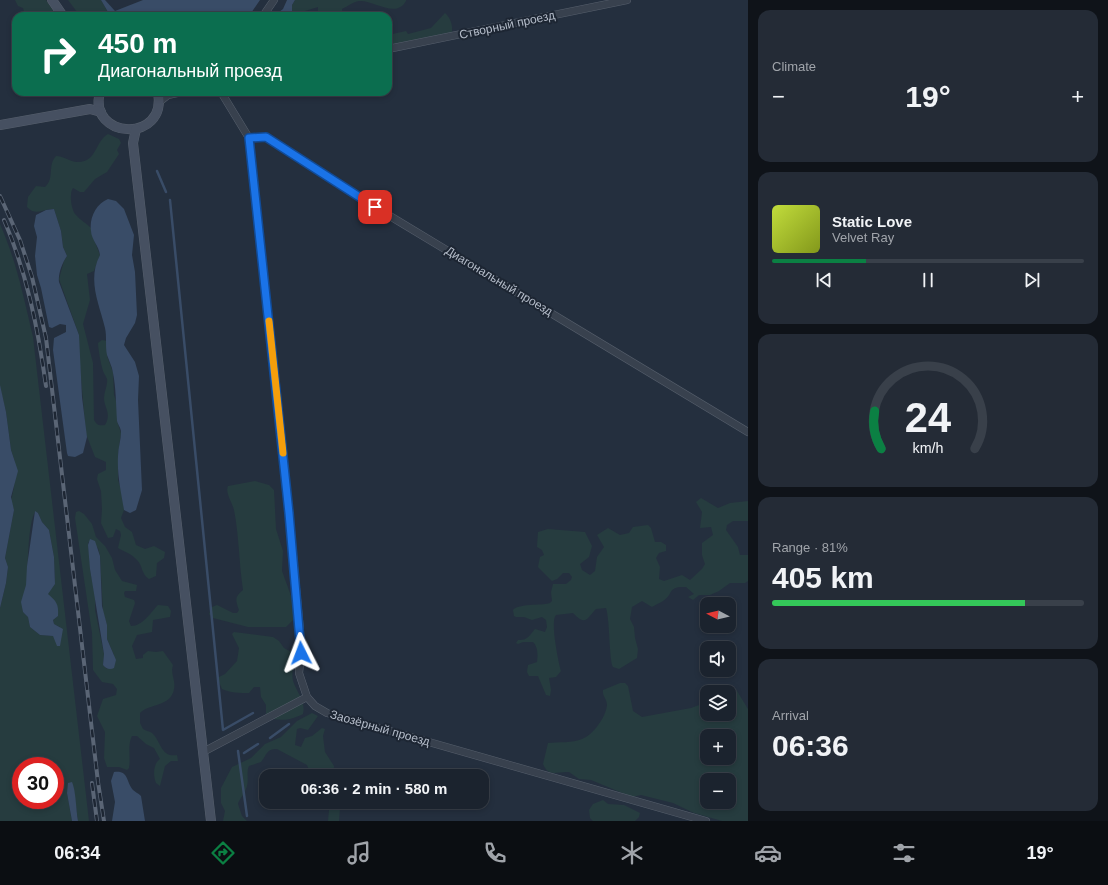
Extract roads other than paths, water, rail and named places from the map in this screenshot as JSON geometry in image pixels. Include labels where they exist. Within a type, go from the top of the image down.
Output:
[{"type":"main road","points":[[52,0],[61,12]]},
{"type":"main road","points":[[99,97],[101,112],[108,122],[116,127],[126,130],[136,129],[146,125],[153,118],[159,102],[159,96]]},
{"type":"main road","points":[[90,110],[99,97]]},
{"type":"main road","points":[[0,125],[90,110],[101,112]]},
{"type":"main road","points":[[136,129],[133,143],[211,821]]},
{"type":"main road","points":[[126,130],[133,143]]},
{"type":"street","points":[[266,12],[274,0]]},
{"type":"street","name":"Створный проезд","points":[[392,48],[627,0]]},
{"type":"street","points":[[159,102],[167,96]]},
{"type":"street","points":[[203,752],[307,697],[299,673],[301,653],[300,630],[249,138],[223,96]]},
{"type":"street","name":"Диагональный проезд","points":[[249,138],[266,137],[375,207],[748,432]]},
{"type":"street","name":"Заозёрный проезд","points":[[307,697],[315,706],[327,713],[706,821]]},
{"type":"water","points":[[101,0],[105,0],[115,11],[143,0],[260,0],[252,12],[108,12]]},
{"type":"water","points":[[287,0],[295,0],[292,5],[292,12],[279,12],[283,9]]},
{"type":"water","points":[[108,199],[116,201],[124,209],[134,235],[132,255],[135,272],[137,315],[135,323],[126,338],[124,345],[135,362],[139,376],[138,400],[142,490],[136,510],[130,513],[124,510],[118,463],[121,431],[117,421],[115,385],[112,368],[107,355],[105,328],[97,301],[94,282],[96,264],[100,255],[91,234],[91,221],[94,212],[100,204]]},
{"type":"water","points":[[54,209],[61,231],[63,247],[67,256],[61,269],[59,282],[79,335],[82,397],[87,437],[83,453],[75,457],[68,456],[67,453],[53,350],[54,338],[66,332],[66,325],[60,324],[52,328],[49,327],[37,275],[35,256],[37,237],[34,226],[36,215],[46,210]]},
{"type":"water","points":[[0,385],[6,412],[11,450],[18,471],[11,497],[14,510],[5,558],[8,567],[6,583],[0,608]]},
{"type":"water","points":[[35,511],[38,513],[42,522],[49,530],[54,557],[55,584],[48,594],[55,601],[58,608],[58,616],[53,620],[54,624],[63,629],[60,646],[57,646],[53,636],[40,635],[30,627],[28,617],[23,612],[21,602],[26,585],[27,566]]},
{"type":"water","points":[[90,539],[95,541],[100,556],[102,606],[107,625],[107,639],[116,660],[114,668],[111,669],[103,665],[104,654],[90,569],[88,545]]},
{"type":"water","points":[[114,772],[119,772],[125,775],[133,790],[141,796],[145,821],[112,821],[115,802],[111,781]]},
{"type":"water","points":[[72,782],[78,821],[72,821],[67,793],[68,783]]},
{"type":"waterway","points":[[157,171],[166,192]]},
{"type":"waterway","points":[[170,200],[223,730],[253,713]]},
{"type":"waterway","points":[[270,738],[289,724]]},
{"type":"waterway","points":[[244,753],[258,744]]},
{"type":"waterway","points":[[238,751],[247,816]]},
{"type":"railway","points":[[0,196],[20,240],[32,277],[46,338],[98,782],[104,821]]},
{"type":"railway","points":[[4,220],[19,260],[31,302],[46,386]]},
{"type":"railway","points":[[92,783],[97,821]]}]
